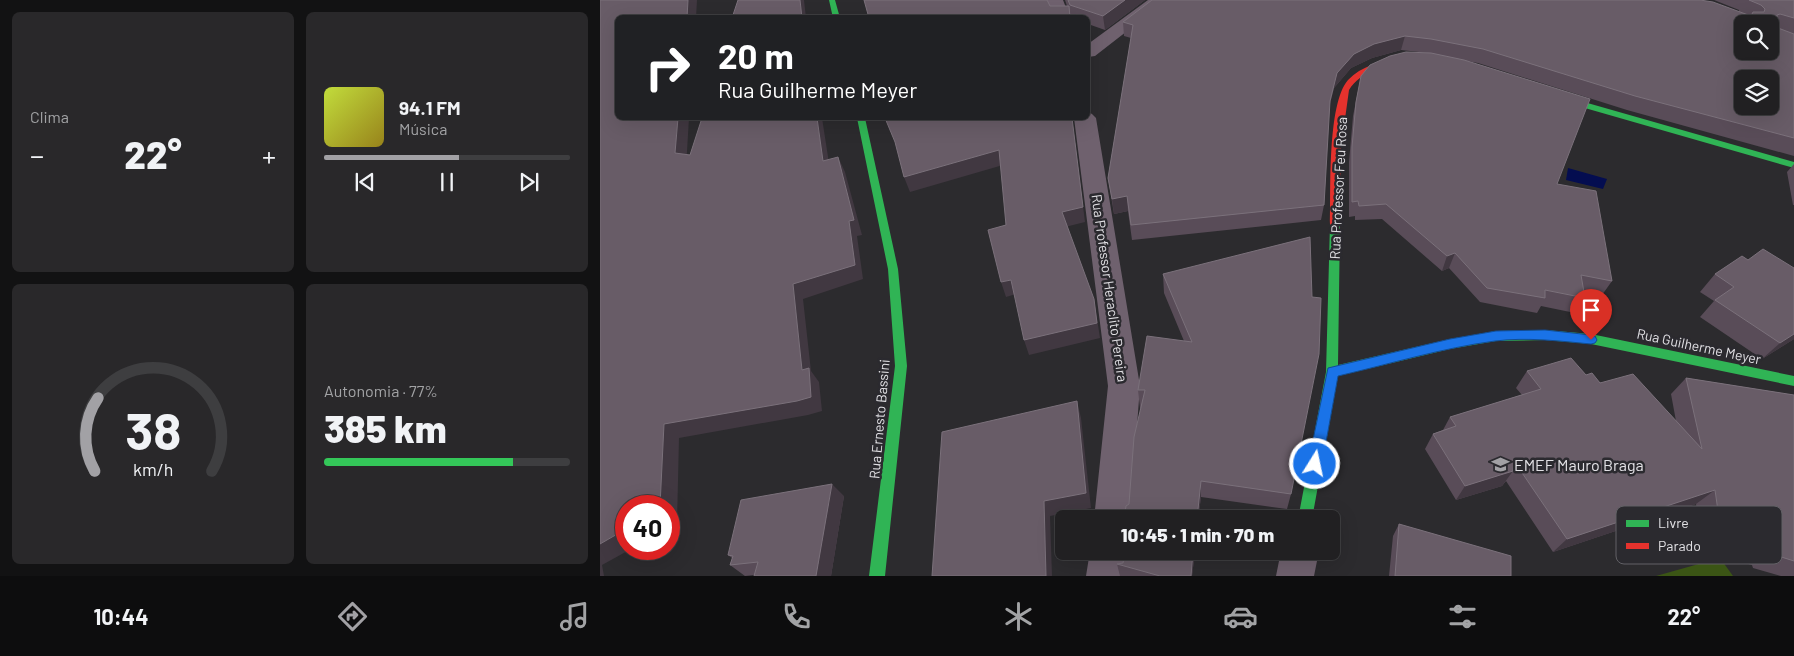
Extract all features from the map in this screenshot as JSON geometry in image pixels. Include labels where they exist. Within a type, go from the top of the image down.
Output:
[{"type":"street","points":[[832,0],[836,15]]},
{"type":"street","points":[[1055,0],[1061,15]]},
{"type":"street","points":[[1090,51],[1159,0]]},
{"type":"street","name":"Rua Professor Feu Rosa","points":[[1308,510],[1332,372],[1336,162],[1346,88],[1359,74],[1379,64],[1401,58],[1409,58]]},
{"type":"street","points":[[1546,94],[1794,165]]},
{"type":"street","name":"Rua Ernesto Bassini","points":[[861,120],[893,269],[901,366],[877,576]]},
{"type":"street","name":"Rua Professor Heraclito Pereira","points":[[1085,120],[1124,386],[1113,510]]},
{"type":"street","name":"Rua Guilherme Meyer","points":[[1332,372],[1496,336],[1545,334],[1591,340],[1794,381]]},
{"type":"street","points":[[1105,576],[1108,560]]},
{"type":"street","points":[[1295,576],[1298,560]]},
{"type":"green space","points":[[1699,564],[1724,564],[1733,576],[1656,576]]},
{"type":"shaded area","points":[[1568,168],[1607,179],[1603,189],[1566,180]]},
{"type":"building","points":[[600,0],[688,0],[687,15],[615,15],[615,120],[678,120],[675,153],[690,155],[701,120],[817,120],[823,161],[838,157],[854,220],[849,221],[855,265],[793,284],[802,370],[809,368],[811,397],[664,424],[661,495],[615,495],[615,535],[600,544]]},
{"type":"building","points":[[738,0],[800,0],[802,15],[733,15]]},
{"type":"building","points":[[864,0],[1047,0],[1050,6],[1069,6],[1070,15],[868,15]]},
{"type":"building","points":[[1068,0],[1125,0],[1103,16],[1070,5]]},
{"type":"building","points":[[1152,0],[1700,0],[1713,2],[1748,15],[1734,15],[1734,60],[1779,60],[1779,28],[1794,34],[1794,138],[1635,96],[1483,49],[1405,36],[1374,44],[1354,54],[1337,73],[1330,101],[1324,205],[1131,225],[1127,196],[1112,199],[1108,178],[1133,25],[1123,22]]},
{"type":"building","points":[[1749,0],[1794,0],[1794,18],[1780,14],[1752,15],[1753,12],[1764,12],[1765,9],[1761,5]]},
{"type":"building","points":[[1406,52],[1431,53],[1464,60],[1590,99],[1557,184],[1596,191],[1612,281],[1581,275],[1585,298],[1545,290],[1545,298],[1487,288],[1455,253],[1447,256],[1386,204],[1359,206],[1358,201],[1352,202],[1352,147],[1356,102],[1361,76],[1370,65],[1390,56]]},
{"type":"building","points":[[886,120],[1072,120],[1083,207],[1062,212],[1094,299],[1097,323],[1024,340],[1011,280],[1001,282],[988,230],[1006,225],[999,150],[904,177],[895,142]]},
{"type":"building","points":[[1310,237],[1312,297],[1321,298],[1319,354],[1291,494],[1201,481],[1198,510],[1125,510],[1126,506],[1129,504],[1134,437],[1145,390],[1138,390],[1147,336],[1192,342],[1163,274]]},
{"type":"building","points":[[1763,249],[1794,268],[1794,334],[1780,343],[1715,300],[1734,287],[1715,274],[1742,256],[1748,260]]},
{"type":"building","points":[[1571,358],[1586,375],[1592,373],[1600,383],[1633,374],[1702,449],[1686,378],[1794,395],[1794,561],[1782,557],[1782,506],[1717,506],[1715,490],[1667,506],[1616,506],[1616,523],[1567,539],[1514,461],[1513,471],[1465,486],[1433,434],[1456,426],[1450,417],[1541,389],[1527,371]]},
{"type":"building","points":[[1077,401],[1086,493],[1044,501],[1046,576],[932,576],[942,432]]},
{"type":"building","points":[[832,484],[816,576],[754,576],[758,562],[730,565],[733,556],[728,555],[741,500]]},
{"type":"building","points":[[1399,524],[1511,556],[1511,576],[1395,576]]},
{"type":"building","points":[[1124,560],[1192,560],[1191,576],[1160,576],[1117,564],[1123,563]]},
{"type":"traffic: fast","points":[[832,0],[836,15]]},
{"type":"traffic: fast","points":[[1553,96],[1794,165]]},
{"type":"traffic: fast","points":[[861,120],[893,269],[901,366],[877,576]]},
{"type":"traffic: fast","points":[[1307,510],[1332,372],[1335,224]]},
{"type":"traffic: fast","points":[[1332,372],[1450,344],[1496,336],[1545,335],[1591,339],[1794,381]]},
{"type":"traffic: jam","points":[[1335,224],[1337,148],[1345,90],[1352,81],[1364,72],[1378,65],[1400,59]]},
{"type":"place","name":"EMEF Mauro Braga","points":[[1500,464]]},
{"type":"route","points":[[1315,464],[1332,372],[1450,344],[1496,336],[1545,334],[1591,340]]}]
